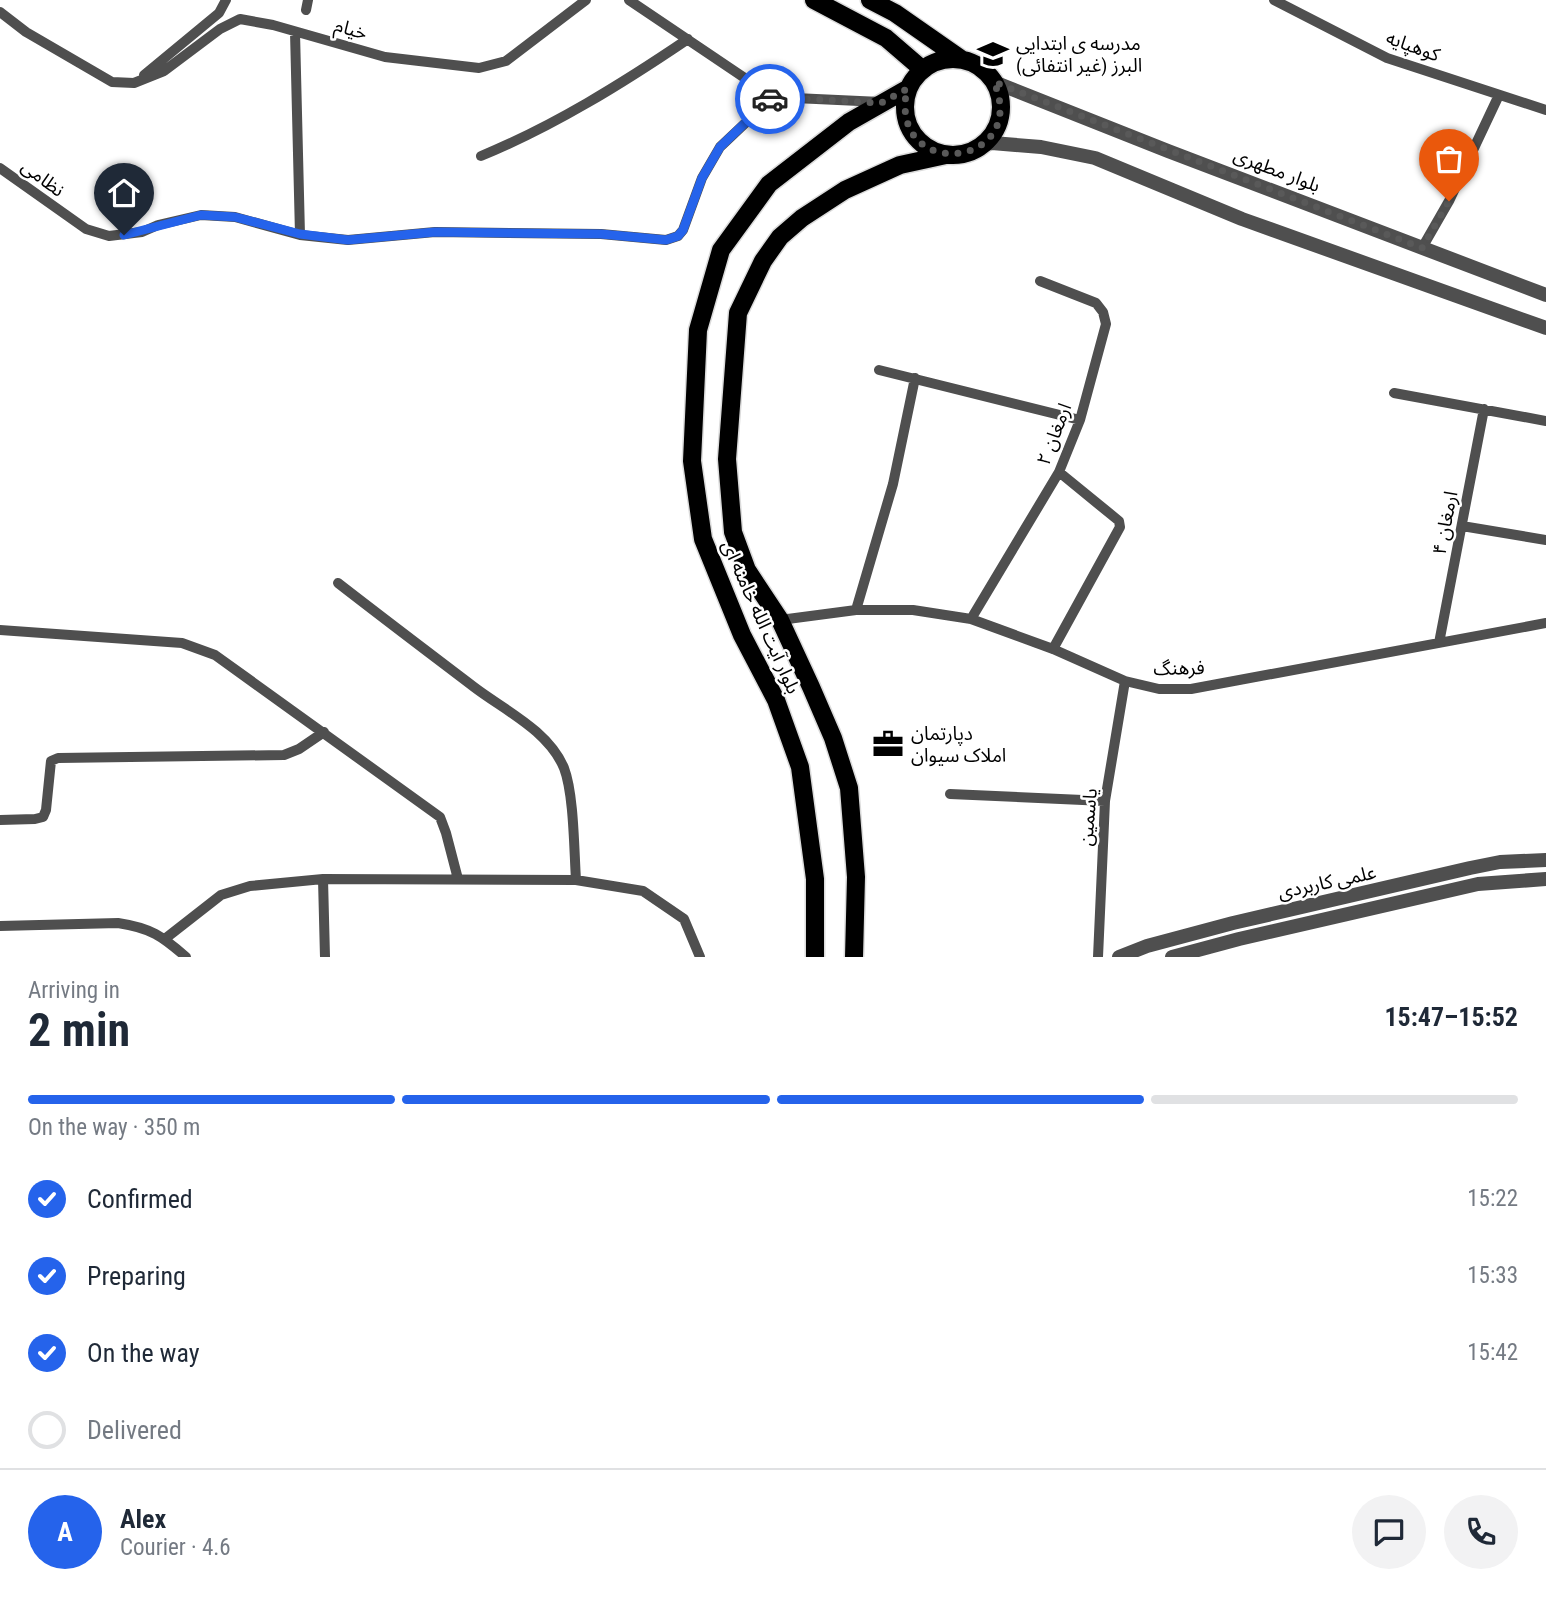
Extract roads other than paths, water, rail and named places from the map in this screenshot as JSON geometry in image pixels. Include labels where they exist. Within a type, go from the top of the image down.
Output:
[{"type":"main road","points":[[814,0],[886,38],[922,69]]},
{"type":"main road","points":[[870,0],[895,7],[961,59]]},
{"type":"main road","points":[[961,59],[974,63],[994,82],[1001,108],[999,121],[984,144],[966,153],[946,155],[920,143],[905,118],[904,103],[907,89],[922,69],[933,62],[961,59]]},
{"type":"main road","name":"بلوار آیت الله خامنه ای","points":[[815,957],[815,879],[800,767],[776,701],[742,635],[702,539],[692,461],[698,330],[722,250],[769,184],[849,122],[907,89]]},
{"type":"main road","name":"بلوار آیت الله خامنه ای","points":[[853,957],[856,877],[849,788],[833,738],[780,620],[747,570],[733,532],[726,459],[738,313],[763,261],[780,237],[802,218],[845,190],[900,165],[946,155]]},
{"type":"street","points":[[0,12],[26,32],[112,82],[134,83],[219,13],[226,0]]},
{"type":"street","name":"خیام","points":[[134,83],[164,71],[220,29],[240,19],[257,21],[385,57],[479,68],[506,61],[586,0]]},
{"type":"street","points":[[629,0],[773,97],[881,103]]},
{"type":"street","name":"کوهپایه","points":[[1274,0],[1387,58],[1546,110]]},
{"type":"street","points":[[295,32],[300,234]]},
{"type":"street","points":[[481,156],[503,147],[626,81],[688,40]]},
{"type":"street","name":"بلوار مطهری","points":[[994,82],[1546,295]]},
{"type":"street","points":[[1422,248],[1449,201],[1499,94]]},
{"type":"street","name":"نظامی","points":[[0,168],[86,229],[108,236],[142,232],[158,225],[201,215],[235,217],[300,234],[348,240],[435,232],[601,234],[666,240],[678,236],[683,230],[702,178],[720,147],[773,97]]},
{"type":"street","points":[[984,144],[1041,147],[1095,158],[1242,219],[1546,328]]},
{"type":"street","name":"ارمغان ۲","points":[[971,619],[1059,472],[1080,420],[1106,324],[1103,312],[1096,303],[1040,281]]},
{"type":"street","points":[[879,370],[1080,420]]},
{"type":"street","points":[[856,610],[893,484],[915,379]]},
{"type":"street","points":[[1394,393],[1546,421]]},
{"type":"street","name":"ارمغان ۴","points":[[1439,643],[1484,409]]},
{"type":"street","points":[[1053,649],[1121,527],[1119,521],[1059,472]]},
{"type":"street","points":[[1462,526],[1546,540]]},
{"type":"street","points":[[338,583],[484,695],[526,723],[552,750],[563,767],[568,784],[576,880]]},
{"type":"street","name":"فرهنگ","points":[[780,620],[856,610],[912,610],[971,619],[1053,649],[1125,681],[1158,690],[1191,689],[1546,623]]},
{"type":"street","points":[[0,630],[182,643],[215,655],[440,817],[458,879]]},
{"type":"street","name":"یاسمین","points":[[1097,957],[1105,801],[1125,681]]},
{"type":"street","points":[[0,820],[35,820],[43,817],[51,761],[58,758],[284,755],[299,749],[324,732]]},
{"type":"street","points":[[950,794],[1105,801]]},
{"type":"street","name":"علمی کاربردی","points":[[1119,957],[1147,946],[1233,923],[1500,862],[1546,860]]},
{"type":"street","points":[[166,938],[220,895],[250,886],[323,879],[576,880],[643,891],[684,919],[700,957]]},
{"type":"street","points":[[323,879],[325,957]]},
{"type":"street","name":"علمی کاربردی","points":[[1171,957],[1478,884],[1546,879]]},
{"type":"street","points":[[1378,891],[1383,906]]},
{"type":"street","points":[[0,926],[118,923],[137,926],[166,938],[186,957]]},
{"type":"street","points":[[1233,923],[1239,939]]},
{"type":"place","name":"مدرسه ی ابتدایی (غیر انتفائی) البرز","points":[[993,54]]},
{"type":"place","name":"دپارتمان املاک سیوان","points":[[888,744]]}]
